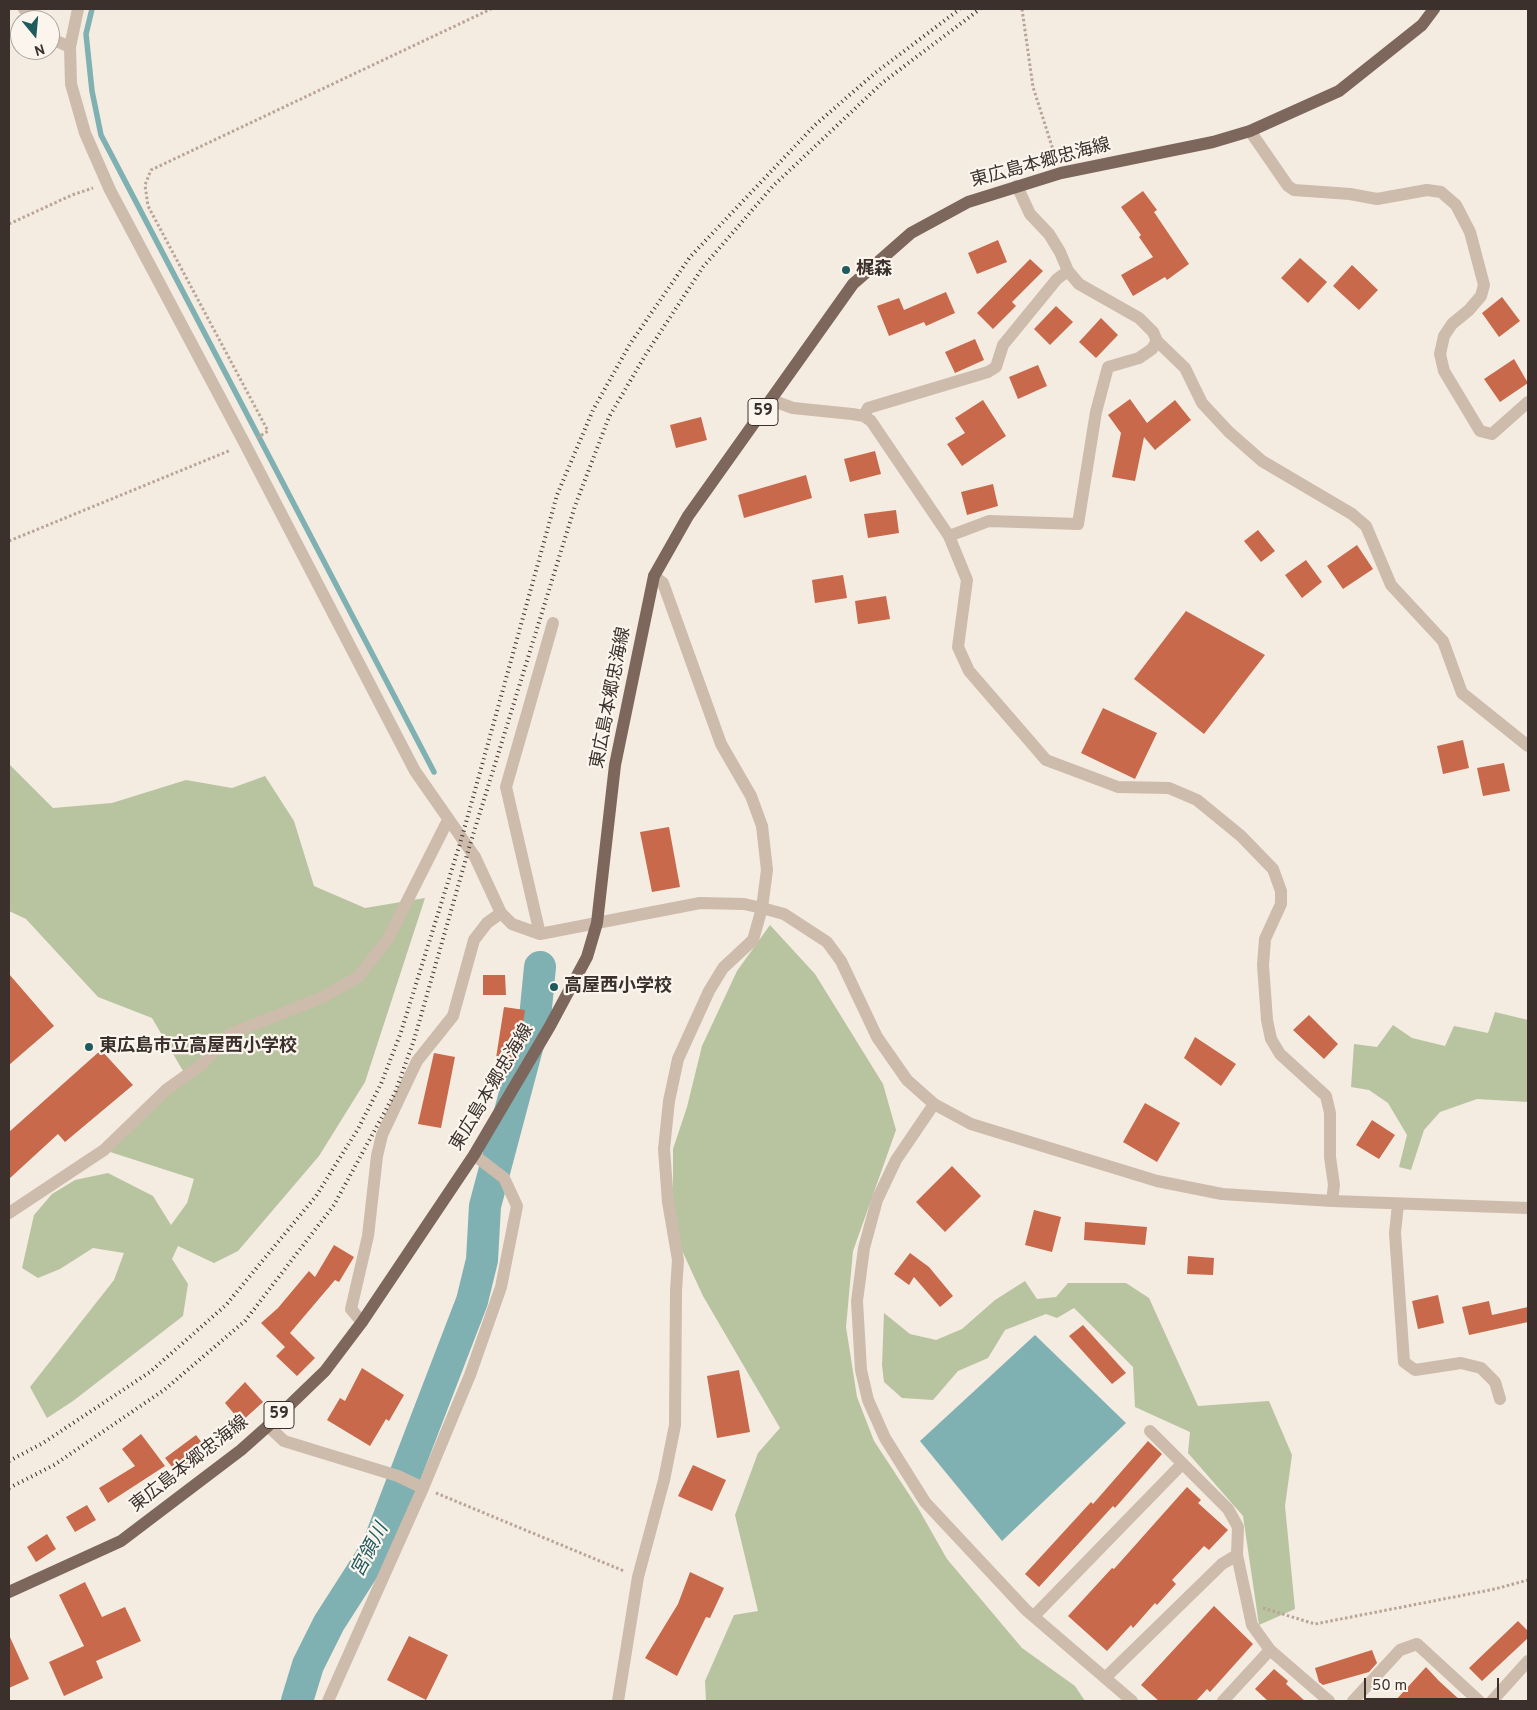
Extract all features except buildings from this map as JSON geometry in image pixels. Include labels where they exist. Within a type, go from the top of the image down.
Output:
[{"type":"main road","name":"東広島本郷忠海線","points":[[9,1592],[121,1541],[241,1450],[268,1426],[325,1370],[362,1322],[474,1155],[588,957],[597,923],[615,764],[654,576],[688,516],[853,284],[911,233],[968,202],[1061,173],[1213,142],[1250,131],[1339,91],[1422,25],[1434,9]]},
{"type":"street","points":[[78,9],[70,47],[71,84],[85,133],[107,183],[415,771],[475,857],[501,913],[512,924],[540,934],[700,903],[744,904],[784,914],[827,942],[841,961],[877,1037],[907,1080],[934,1104],[971,1124],[1157,1181],[1222,1194],[1332,1201],[1528,1208]]},
{"type":"street","points":[[60,43],[70,47]]},
{"type":"street","points":[[1250,131],[1288,186],[1294,190],[1350,194],[1378,199],[1427,190],[1441,192],[1456,205],[1470,232],[1484,285],[1482,296],[1452,324],[1444,336],[1440,354],[1444,371],[1480,431],[1492,434],[1528,402]]},
{"type":"street","points":[[1017,186],[1030,214],[1060,252],[1068,271],[1079,284],[1139,318],[1153,332],[1157,341],[1185,368],[1202,403],[1235,438],[1262,461],[1352,514],[1366,526],[1391,585],[1443,641],[1462,693],[1528,746]]},
{"type":"street","points":[[864,416],[868,408],[988,372],[996,366],[1003,345],[1057,279],[1068,271]]},
{"type":"street","points":[[949,536],[989,522],[1078,524],[1096,412],[1108,367],[1139,358],[1152,349],[1157,341]]},
{"type":"street","points":[[771,400],[793,408],[864,416],[871,421],[949,536],[967,580],[958,647],[970,671],[1046,760],[1118,787],[1169,788],[1197,800],[1242,836],[1273,869],[1280,891],[1281,904],[1265,939],[1263,965],[1267,1020],[1271,1039],[1280,1054],[1326,1096],[1330,1113],[1330,1156],[1334,1185],[1332,1201]]},
{"type":"street","points":[[618,1701],[638,1577],[664,1480],[675,1425],[678,1260],[668,1202],[664,1149],[669,1101],[678,1059],[709,991],[723,968],[753,940],[762,908],[767,870],[762,826],[751,796],[721,744],[663,583],[654,576]]},
{"type":"street","points":[[540,934],[506,787],[554,623]]},
{"type":"street","points":[[9,1213],[104,1150],[166,1090],[201,1065],[230,1034],[323,997],[358,977],[388,939],[448,820]]},
{"type":"street","points":[[362,1322],[351,1309],[368,1236],[377,1156],[382,1135],[417,1061],[453,1016],[474,940],[486,923],[501,913]]},
{"type":"street","points":[[934,1104],[896,1160],[877,1200],[864,1248],[857,1301],[861,1370],[868,1400],[886,1438],[925,1502],[1026,1610],[1132,1701]]},
{"type":"street","points":[[328,1701],[423,1488],[470,1376],[501,1287],[517,1206],[504,1178],[474,1155]]},
{"type":"street","points":[[1398,1204],[1395,1233],[1404,1362],[1414,1370],[1461,1364],[1481,1368],[1495,1382],[1500,1398]]},
{"type":"street","points":[[268,1426],[284,1441],[398,1476],[423,1488]]},
{"type":"street","points":[[1150,1431],[1228,1509],[1238,1527],[1237,1555],[1252,1625],[1270,1650],[1329,1701]]},
{"type":"street","points":[[1034,1616],[1182,1464]]},
{"type":"street","points":[[1105,1678],[1222,1564],[1237,1555]]},
{"type":"street","points":[[1354,1701],[1400,1650],[1417,1644],[1479,1701]]},
{"type":"street","points":[[1223,1701],[1270,1650]]},
{"type":"street","points":[[1492,1701],[1528,1661]]},
{"type":"path","points":[[268,431],[148,206],[145,185],[151,170],[491,9]]},
{"type":"path","points":[[1022,9],[1033,86],[1061,173]]},
{"type":"path","points":[[9,224],[72,195],[107,183]]},
{"type":"path","points":[[9,541],[245,444]]},
{"type":"path","points":[[423,1488],[638,1577]]},
{"type":"path","points":[[1248,1603],[1315,1624],[1495,1589],[1528,1580]]},
{"type":"green space","points":[[9,764],[53,808],[112,803],[186,780],[232,788],[265,776],[294,821],[314,886],[365,908],[425,898],[365,1082],[319,1156],[238,1251],[214,1263],[178,1246],[172,1259],[188,1284],[183,1316],[73,1401],[47,1418],[30,1387],[114,1280],[124,1253],[93,1248],[60,1269],[38,1278],[22,1268],[34,1215],[52,1194],[75,1180],[108,1173],[153,1196],[171,1225],[187,1203],[194,1179],[104,1150],[186,1076],[152,1018],[98,997],[26,919],[9,911]]},
{"type":"green space","points":[[770,925],[815,974],[883,1084],[896,1130],[853,1251],[846,1327],[857,1397],[874,1441],[918,1508],[947,1559],[1022,1648],[1075,1686],[1085,1701],[706,1701],[705,1681],[734,1615],[758,1611],[735,1515],[758,1453],[780,1428],[703,1296],[673,1231],[673,1149],[687,1107],[702,1046],[737,971]]},
{"type":"green space","points":[[1495,1012],[1528,1020],[1528,1102],[1477,1099],[1440,1112],[1424,1130],[1411,1170],[1399,1167],[1407,1135],[1388,1103],[1369,1090],[1351,1087],[1354,1044],[1377,1047],[1393,1025],[1412,1038],[1445,1046],[1454,1026],[1488,1033]]},
{"type":"green space","points":[[1025,1281],[1037,1299],[1056,1297],[1068,1283],[1126,1283],[1149,1298],[1198,1406],[1269,1401],[1292,1455],[1285,1506],[1295,1609],[1259,1625],[1243,1516],[1188,1453],[1190,1432],[1135,1407],[1133,1367],[1074,1308],[1057,1318],[1046,1314],[1005,1330],[988,1358],[958,1371],[933,1400],[902,1398],[884,1382],[882,1365],[884,1313],[910,1334],[936,1340],[962,1329],[995,1300]]},
{"type":"water","points":[[1035,1335],[1126,1423],[1002,1541],[920,1441]]},
{"type":"waterway","points":[[92,9],[86,34],[92,91],[101,135],[434,772]]},
{"type":"waterway","name":"宮領川","points":[[297,1701],[308,1665],[329,1623],[377,1548],[472,1301],[482,1260],[485,1206],[535,1018],[540,967]]},
{"type":"railway","points":[[9,1461],[43,1443],[150,1372],[226,1305],[316,1196],[358,1129],[381,1084],[401,1032],[462,837],[557,495],[593,410],[630,344],[690,257],[815,125],[875,73],[960,9]]},
{"type":"railway","points":[[9,1488],[54,1465],[164,1390],[245,1321],[334,1205],[395,1093],[414,1040],[469,848],[575,506],[609,417],[646,354],[703,267],[773,186],[882,83],[980,9]]},
{"type":"place","name":"梶森","points":[[846,270]]},
{"type":"place","name":"高屋西小学校","points":[[554,987]]},
{"type":"place","name":"東広島市立高屋西小学校","points":[[89,1047]]}]
